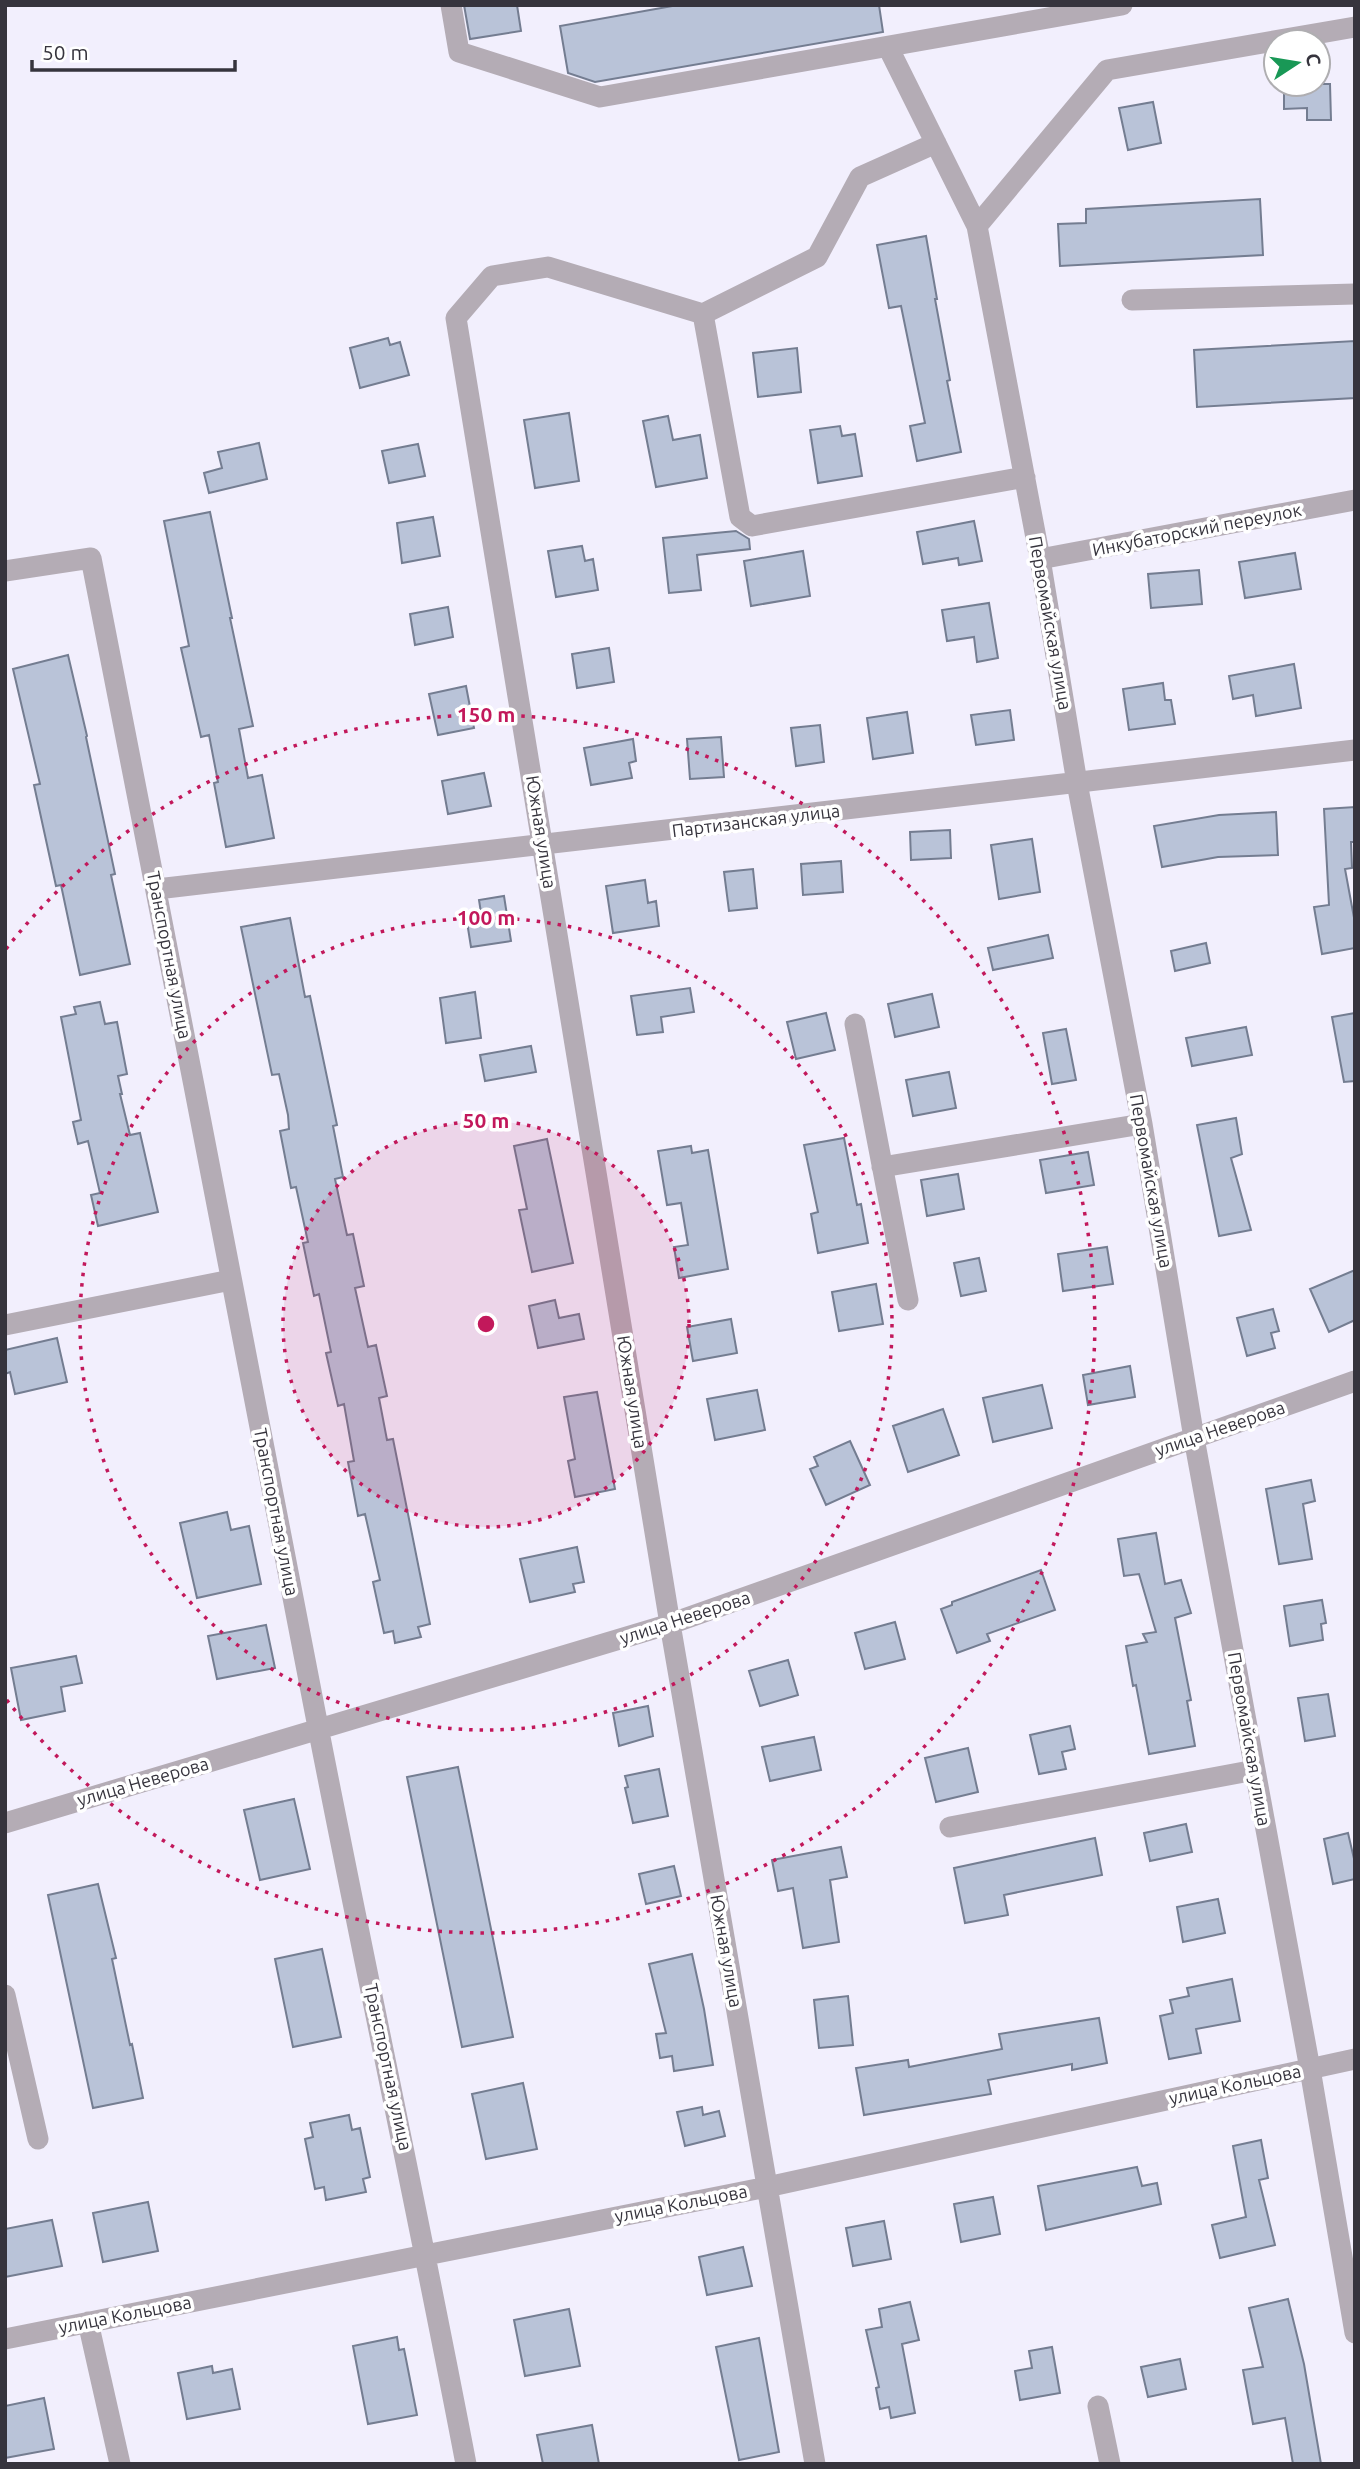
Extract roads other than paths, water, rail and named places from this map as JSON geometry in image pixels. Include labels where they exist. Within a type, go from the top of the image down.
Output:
[{"type":"street","points":[[451,5],[459,52],[600,97],[1122,5]]},
{"type":"street","points":[[977,226],[1107,70],[1355,27]]},
{"type":"street","name":"Первомайская улица","points":[[888,47],[977,226],[1040,559],[1077,783],[1142,1124],[1194,1438],[1310,2068],[1355,2333]]},
{"type":"street","points":[[936,144],[860,177],[817,257],[703,314],[740,517],[752,526],[1024,477]]},
{"type":"street","name":"Южная улица","points":[[703,314],[548,267],[492,276],[456,318],[670,1625],[816,2464]]},
{"type":"street","points":[[1132,300],[1355,294]]},
{"type":"street","name":"Инкубаторский переулок","points":[[1040,559],[1355,500]]},
{"type":"street","name":"Транспортная улица","points":[[5,571],[91,558],[318,1731],[426,2253],[466,2464]]},
{"type":"street","name":"Партизанская улица","points":[[157,889],[1355,750]]},
{"type":"street","points":[[855,1024],[908,1300]]},
{"type":"street","points":[[882,1167],[1142,1124]]},
{"type":"street","points":[[5,1325],[231,1280]]},
{"type":"street","name":"улица Неверова","points":[[5,1823],[670,1625],[1355,1381]]},
{"type":"street","points":[[950,1827],[1255,1770]]},
{"type":"street","points":[[5,1995],[37,2139]]},
{"type":"street","name":"улица Кольцова","points":[[5,2339],[767,2187],[1355,2059]]},
{"type":"street","points":[[88,2322],[120,2464]]},
{"type":"street","points":[[1098,2406],[1110,2464]]}]
